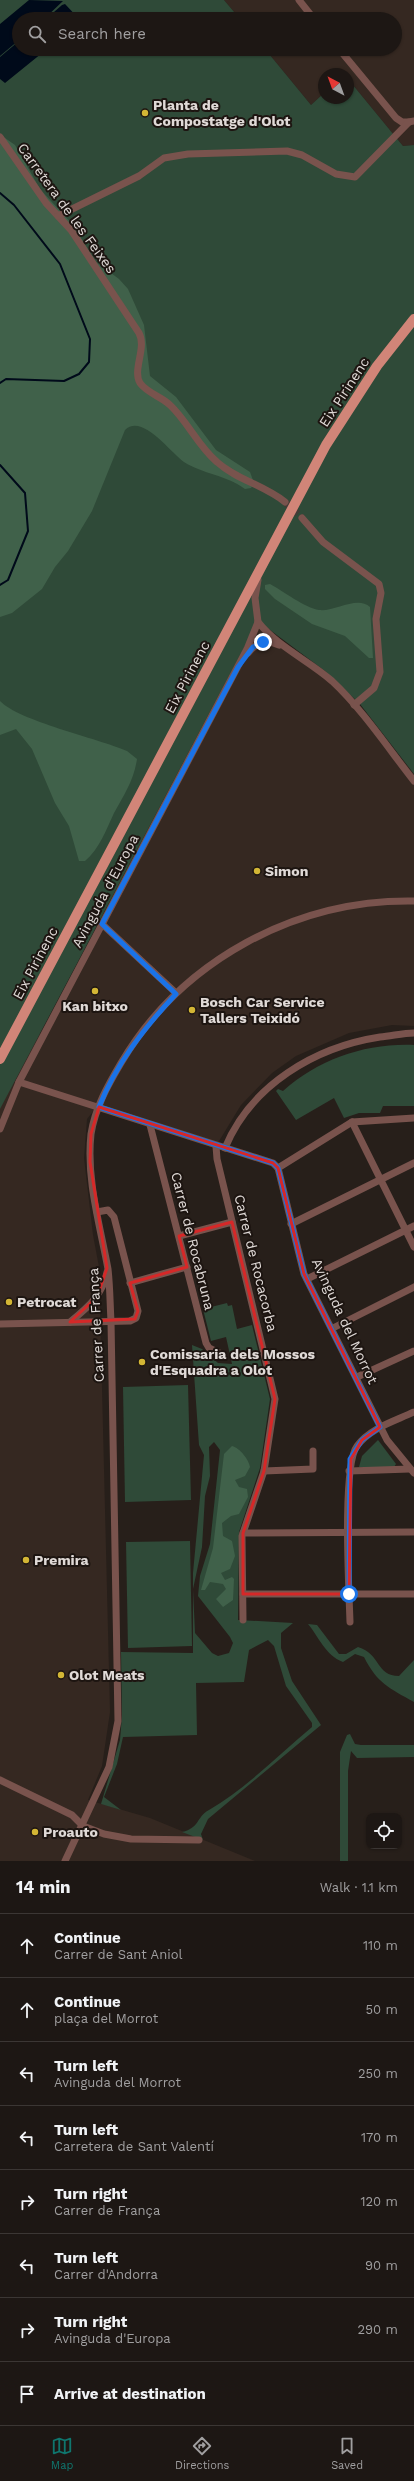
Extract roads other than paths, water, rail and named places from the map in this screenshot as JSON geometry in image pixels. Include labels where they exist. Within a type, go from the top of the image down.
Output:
[{"type":"main road","name":"Eix Pirinenc","points":[[0,1059],[326,445],[377,366],[414,318]]},
{"type":"street","points":[[299,0],[308,12]]},
{"type":"street","points":[[345,56],[396,118],[402,122],[411,121]]},
{"type":"street","points":[[58,216],[139,176],[164,158],[188,154],[287,151],[302,155],[336,174],[355,177],[411,121]]},
{"type":"street","name":"Carretera de les Feixes","points":[[0,136],[26,176],[86,252],[141,338],[138,376],[140,384],[170,404],[216,461],[233,475],[267,489],[285,502]]},
{"type":"street","points":[[302,518],[323,542],[380,584],[376,619],[380,672],[374,688],[354,705]]},
{"type":"street","name":"Avinguda d'Europa","points":[[0,1129],[19,1082],[238,667],[258,622],[255,591],[263,565]]},
{"type":"street","points":[[258,622],[288,650],[324,675],[354,705],[414,781]]},
{"type":"street","name":"Avinguda d'Europa","points":[[238,667],[258,644],[269,642],[288,650]]},
{"type":"street","name":"Carrer de França","points":[[65,1861],[109,1767],[118,1721],[111,1321],[107,1268],[90,1162],[90,1144],[93,1123],[107,1087],[129,1050],[150,1022],[176,994],[212,964],[235,948],[284,925],[343,907],[414,901]]},
{"type":"street","points":[[102,924],[176,994]]},
{"type":"street","points":[[225,1148],[237,1123],[257,1098],[276,1081],[299,1066],[331,1050],[349,1044],[414,1033]]},
{"type":"street","points":[[19,1082],[273,1163],[278,1168],[352,1122],[414,1118]]},
{"type":"street","points":[[352,1122],[414,1247]]},
{"type":"street","name":"Carrer de Rocabruna","points":[[150,1125],[206,1343],[209,1348],[223,1355]]},
{"type":"street","name":"Carrer de Rocacorba","points":[[216,1146],[217,1159],[274,1394],[274,1406],[264,1471],[243,1533],[243,1620]]},
{"type":"street","points":[[291,1224],[414,1163]]},
{"type":"street","name":"Avinguda del Morrot","points":[[278,1168],[291,1224],[307,1279],[333,1328],[380,1427],[391,1446],[412,1471]]},
{"type":"street","points":[[0,1324],[130,1321],[137,1316],[138,1311],[114,1217],[108,1210],[97,1212]]},
{"type":"street","points":[[179,1236],[232,1222]]},
{"type":"street","points":[[307,1279],[414,1226]]},
{"type":"street","points":[[70,1322],[97,1297],[103,1286],[107,1268]]},
{"type":"street","points":[[130,1283],[186,1268]]},
{"type":"street","points":[[333,1328],[414,1287]]},
{"type":"street","points":[[357,1377],[414,1351]]},
{"type":"street","points":[[350,1622],[348,1533],[349,1471],[352,1453],[357,1446],[380,1427],[414,1412]]},
{"type":"street","points":[[264,1471],[313,1469],[313,1451]]},
{"type":"street","points":[[349,1471],[412,1471]]},
{"type":"street","points":[[243,1533],[414,1532]]},
{"type":"street","points":[[242,1594],[414,1594]]},
{"type":"street","points":[[0,1780],[72,1815],[82,1826],[118,1838],[199,1840]]},
{"type":"water","points":[[29,0],[63,1],[51,12],[14,12]]},
{"type":"water","points":[[65,4],[72,12],[54,12]]},
{"type":"water","points":[[12,14],[12,46],[0,56],[0,24]]},
{"type":"water","points":[[12,47],[12,56],[38,56],[5,83],[0,79],[0,57]]},
{"type":"waterway","points":[[0,193],[14,205],[60,264],[90,339],[89,362],[79,374],[64,381],[6,379],[0,383]]},
{"type":"waterway","points":[[0,465],[25,493],[28,531],[8,580],[0,585]]},
{"type":"tunnel","points":[[285,502],[302,518]]},
{"type":"place","name":"Planta de Compostatge d'Olot","points":[[145,113]]},
{"type":"place","name":"Simon","points":[[257,871]]},
{"type":"place","name":"Kan bitxo","points":[[95,991]]},
{"type":"place","name":"Bosch Car Service Tallers Teixidó","points":[[192,1010]]},
{"type":"place","name":"Petrocat","points":[[9,1302]]},
{"type":"place","name":"Comissaria dels Mossos d'Esquadra a Olot","points":[[142,1362]]},
{"type":"place","name":"Premira","points":[[26,1560]]},
{"type":"place","name":"Olot Meats","points":[[61,1675]]},
{"type":"place","name":"Proauto","points":[[35,1832]]}]
